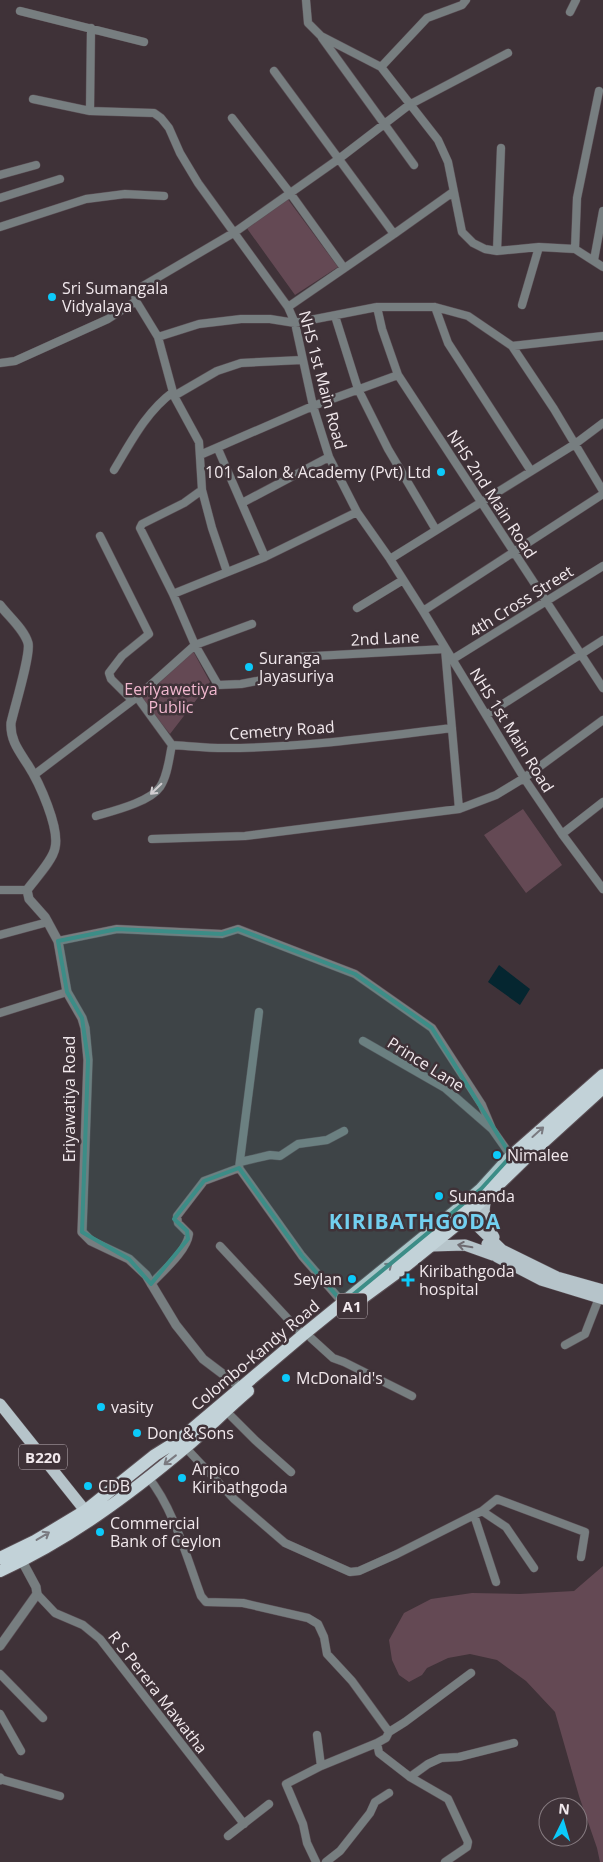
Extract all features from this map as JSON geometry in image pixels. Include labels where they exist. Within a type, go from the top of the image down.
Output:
[{"type":"highway","name":"Colombo-Kandy Road","points":[[0,1558],[89,1516],[156,1455],[178,1440],[240,1387],[432,1246],[462,1215],[480,1189],[511,1156],[603,1075]]},
{"type":"highway","name":"Colombo-Kandy Road","points":[[0,1571],[22,1561],[148,1477],[186,1447],[343,1303],[487,1197],[527,1157],[603,1088]]},
{"type":"main road","points":[[487,1197],[484,1204],[487,1226],[500,1253]]},
{"type":"main road","points":[[462,1215],[500,1253],[541,1280],[602,1296]]},
{"type":"main road","points":[[432,1246],[465,1245],[500,1253]]},
{"type":"main road","name":"B220","points":[[0,1404],[89,1516]]},
{"type":"street","points":[[306,0],[308,23],[320,36],[414,165]]},
{"type":"street","points":[[381,67],[427,18],[462,5],[466,0]]},
{"type":"street","points":[[570,12],[576,0]]},
{"type":"street","points":[[20,11],[144,42]]},
{"type":"street","points":[[90,111],[91,28]]},
{"type":"street","points":[[320,36],[381,67],[438,140],[448,162],[462,232],[472,243],[485,249],[497,251],[539,247],[575,249],[603,267]]},
{"type":"street","points":[[227,572],[212,528],[202,490],[199,442],[174,394],[158,337],[136,301],[135,294],[138,289],[235,232],[340,158],[409,105],[508,53]]},
{"type":"street","points":[[274,71],[340,158],[394,234]]},
{"type":"street","points":[[575,249],[576,198],[599,91]]},
{"type":"street","name":"NHS 1st Main Road","points":[[33,99],[90,111],[154,113],[169,128],[180,153],[198,183],[288,307],[294,323],[312,406],[329,458],[357,512],[390,558],[524,778],[603,890]]},
{"type":"street","points":[[232,118],[290,193],[344,268]]},
{"type":"street","points":[[497,251],[501,148]]},
{"type":"street","points":[[0,176],[36,166]]},
{"type":"street","points":[[0,198],[60,179]]},
{"type":"street","points":[[288,307],[453,192]]},
{"type":"street","points":[[0,227],[86,200],[125,194],[164,196]]},
{"type":"street","points":[[594,260],[603,211]]},
{"type":"street","points":[[522,304],[539,247]]},
{"type":"street","points":[[0,363],[15,361],[108,319],[136,301]]},
{"type":"street","points":[[158,337],[199,324],[241,319],[270,319],[294,323],[377,307],[435,307],[468,316],[512,346],[575,444],[603,492],[423,611]]},
{"type":"street","name":"NHS 2nd Main Road","points":[[377,307],[382,329],[398,375],[603,688]]},
{"type":"street","points":[[435,307],[448,343],[530,472]]},
{"type":"street","points":[[335,316],[358,389],[388,449],[436,530]]},
{"type":"street","points":[[512,346],[603,336]]},
{"type":"street","points":[[114,470],[146,419],[163,400],[217,371],[241,363],[302,360]]},
{"type":"street","points":[[200,455],[218,449],[312,406],[398,375]]},
{"type":"street","points":[[390,558],[575,444],[603,423]]},
{"type":"street","points":[[218,449],[265,557]]},
{"type":"street","points":[[242,503],[329,458]]},
{"type":"street","points":[[202,490],[184,503],[142,524],[140,528],[173,594],[195,645],[218,685],[241,684],[282,676]]},
{"type":"street","points":[[173,594],[265,557],[357,512]]},
{"type":"street","points":[[96,816],[139,803],[159,789],[165,775],[172,745],[134,699],[111,679],[109,673],[122,656],[149,634],[100,536]]},
{"type":"street","name":"4th Cross Street","points":[[453,659],[603,566]]},
{"type":"street","points":[[357,608],[403,580]]},
{"type":"street","points":[[0,605],[24,634],[28,644],[28,656],[10,724],[10,733],[14,745],[34,775],[43,794],[56,835],[55,848],[51,857],[28,890],[0,890]]},
{"type":"street","points":[[34,775],[134,699],[195,645],[252,624]]},
{"type":"street","points":[[486,715],[603,640]]},
{"type":"street","points":[[445,648],[459,809]]},
{"type":"street","name":"2nd Lane","points":[[297,657],[445,648]]},
{"type":"street","points":[[152,839],[245,836],[459,809],[496,795],[524,778],[603,720]]},
{"type":"street","name":"Cemetry Road","points":[[172,745],[224,748],[277,746],[452,728]]},
{"type":"street","points":[[562,834],[603,802]]},
{"type":"street","name":"Eriyawatiya Road","points":[[28,890],[29,899],[48,922],[58,941],[67,992],[82,1018],[88,1060],[82,1232],[91,1241],[129,1259],[146,1275],[176,1325],[203,1359],[240,1387]]},
{"type":"street","points":[[0,935],[48,922]]},
{"type":"street","points":[[58,941],[117,929],[222,934],[238,929],[355,974],[432,1028],[482,1105],[492,1129]]},
{"type":"street","points":[[0,1013],[67,992]]},
{"type":"street","points":[[259,1012],[240,1165],[302,1256],[343,1303]]},
{"type":"street","name":"Prince Lane","points":[[363,1041],[445,1088],[492,1129],[511,1156]]},
{"type":"street","points":[[151,1284],[175,1259],[188,1239],[189,1234],[178,1223],[177,1216],[204,1181],[240,1165],[270,1155],[280,1156],[298,1144],[328,1140],[344,1131]]},
{"type":"street","points":[[220,1246],[307,1336],[333,1358],[412,1396]]},
{"type":"street","points":[[565,1346],[585,1334],[602,1296]]},
{"type":"street","points":[[226,1411],[291,1472]]},
{"type":"street","points":[[186,1447],[234,1499],[285,1543],[350,1572],[359,1571],[474,1515],[497,1499],[585,1532],[581,1557]]},
{"type":"street","points":[[148,1477],[156,1486],[168,1508],[200,1596],[206,1602],[243,1603],[308,1618],[318,1624],[324,1636],[327,1654],[352,1681],[389,1732]]},
{"type":"street","points":[[482,1511],[506,1527],[534,1568]]},
{"type":"street","points":[[474,1515],[496,1582]]},
{"type":"street","points":[[0,1646],[37,1594],[36,1587],[22,1561]]},
{"type":"street","name":"R S Perera Mawatha","points":[[37,1594],[55,1612],[83,1625],[100,1639],[244,1824]]},
{"type":"street","points":[[316,1862],[307,1843],[302,1824],[286,1784],[321,1766],[386,1738],[389,1732],[471,1673]]},
{"type":"street","points":[[0,1674],[43,1718]]},
{"type":"street","points":[[0,1714],[21,1751]]},
{"type":"street","points":[[317,1736],[321,1766]]},
{"type":"street","points":[[377,1743],[379,1753],[410,1777],[448,1799],[468,1842],[467,1846],[445,1862]]},
{"type":"street","points":[[410,1777],[428,1764],[441,1758],[459,1757],[514,1743]]},
{"type":"street","points":[[0,1779],[60,1796]]},
{"type":"street","points":[[326,1862],[340,1851],[370,1813],[375,1802],[389,1793]]},
{"type":"street","points":[[228,1836],[269,1804]]},
{"type":"highlighted area","points":[[117,929],[222,934],[238,929],[355,974],[432,1028],[511,1156],[481,1189],[343,1303],[302,1256],[239,1168],[204,1181],[174,1219],[187,1231],[188,1239],[151,1284],[129,1259],[82,1232],[88,1060],[82,1018],[67,992],[58,941]]},
{"type":"green space","points":[[287,198],[338,267],[295,295],[246,227]]},
{"type":"green space","name":"Eeriyawetiya Public","points":[[193,651],[210,682],[170,734],[142,699]]},
{"type":"green space","points":[[523,809],[562,865],[526,893],[484,835]]},
{"type":"green space","points":[[603,1566],[603,1862],[600,1862],[588,1822],[588,1797],[579,1797],[555,1712],[526,1681],[497,1660],[470,1654],[448,1658],[427,1668],[422,1675],[409,1682],[399,1675],[392,1660],[389,1640],[404,1613],[431,1599],[472,1593],[520,1594],[574,1591]]},
{"type":"water","points":[[499,965],[530,989],[520,1005],[488,982]]},
{"type":"place","name":"Sri Sumangala Vidyalaya","points":[[52,297]]},
{"type":"place","name":"101 Salon & Academy (Pvt) Ltd","points":[[441,472]]},
{"type":"place","name":"Suranga Jayasuriya","points":[[249,667]]},
{"type":"place","name":"Nimalee","points":[[497,1155]]},
{"type":"place","name":"Sunanda","points":[[439,1196]]},
{"type":"place","name":"Seylan","points":[[352,1279]]},
{"type":"place","name":"Kiribathgoda hospital","points":[[408,1280]]},
{"type":"place","name":"McDonald's","points":[[286,1378]]},
{"type":"place","name":"vasity","points":[[101,1407]]},
{"type":"place","name":"Don & Sons","points":[[137,1433]]},
{"type":"place","name":"Arpico Kiribathgoda","points":[[182,1478]]},
{"type":"place","name":"CDB","points":[[88,1486]]},
{"type":"place","name":"Commercial Bank of Ceylon","points":[[100,1532]]},
{"type":"district","name":"KIRIBATHGODA","points":[[415,1221]]}]
